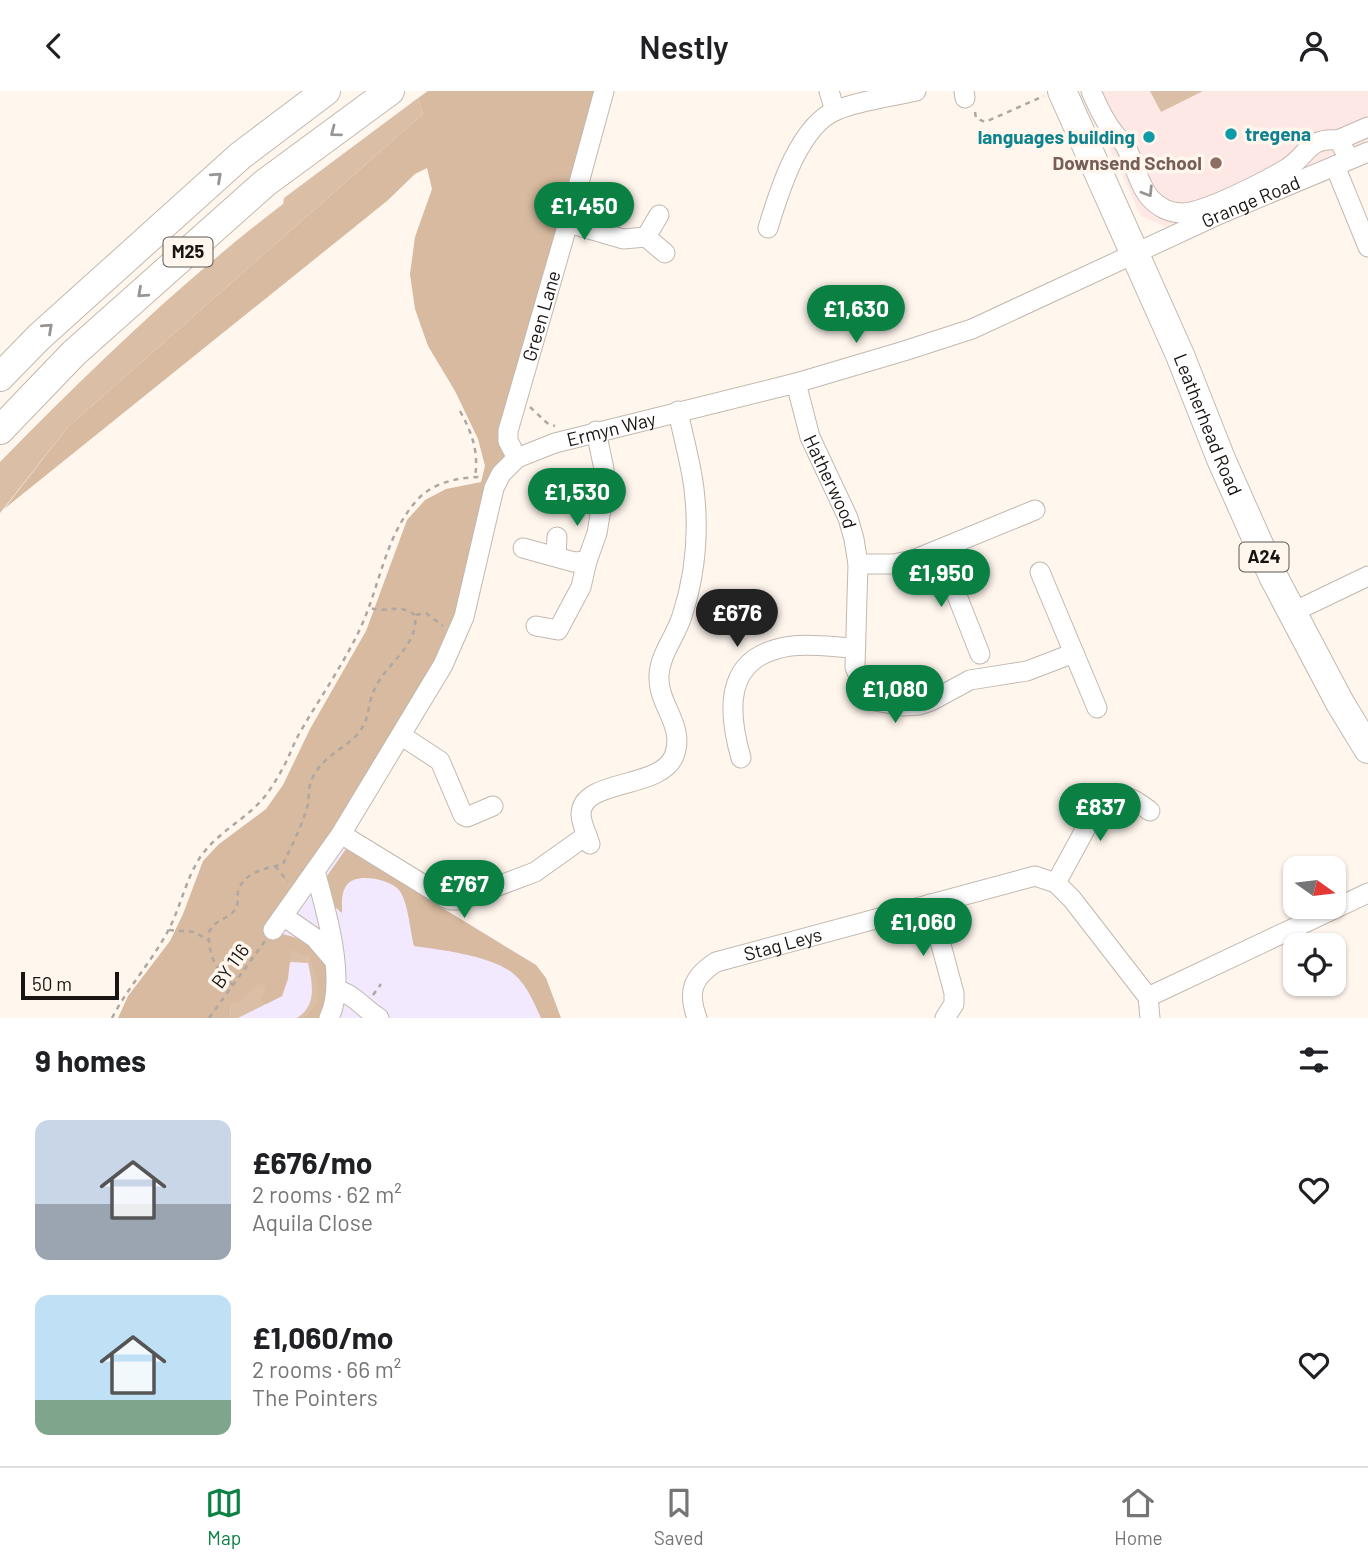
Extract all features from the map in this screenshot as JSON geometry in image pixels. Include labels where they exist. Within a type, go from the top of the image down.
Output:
[{"type":"highway","name":"M25","points":[[0,377],[39,337],[240,156],[326,91]]},
{"type":"highway","name":"M25","points":[[0,430],[74,353],[265,183],[390,91]]},
{"type":"highway","name":"Leatherhead Road","points":[[1068,93],[1180,355],[1245,516],[1291,613],[1368,750]]},
{"type":"street","name":"Green Lane","points":[[517,458],[508,441],[508,431],[604,91]]},
{"type":"street","points":[[829,91],[835,111]]},
{"type":"street","points":[[768,228],[776,202],[798,152],[822,121],[835,111],[916,91]]},
{"type":"street","points":[[1068,93],[1124,142],[1147,196],[1159,207],[1184,213],[1236,194],[1289,168],[1310,145],[1326,139],[1339,140],[1368,127]]},
{"type":"street","points":[[1339,140],[1351,159],[1368,247]]},
{"type":"street","name":"Grange Road","points":[[1135,254],[1220,214],[1351,159]]},
{"type":"street","points":[[646,237],[659,215]]},
{"type":"street","points":[[568,223],[623,239],[646,237],[665,253]]},
{"type":"street","name":"Ermyn Way","points":[[278,923],[341,834],[443,665],[459,631],[497,481],[517,458],[528,452],[596,431],[796,383],[972,329],[1135,254]]},
{"type":"street","name":"Hatherwood","points":[[796,383],[810,436],[848,518],[858,563],[855,667],[865,692],[875,701],[903,706],[930,701],[970,680],[1027,671],[1074,653]]},
{"type":"street","points":[[341,834],[442,896],[461,900],[536,872],[589,839],[581,816],[582,806],[596,792],[652,776],[668,768],[675,753],[678,736],[659,686],[659,671],[682,616],[691,578],[696,510],[694,487],[678,411]]},
{"type":"street","points":[[536,626],[558,630],[581,587],[597,533],[604,480],[596,431]]},
{"type":"street","points":[[858,563],[894,564],[913,560],[1035,510]]},
{"type":"street","points":[[556,557],[557,537]]},
{"type":"street","points":[[523,548],[574,562],[587,561]]},
{"type":"street","points":[[939,550],[980,654]]},
{"type":"street","points":[[1040,572],[1097,708]]},
{"type":"street","points":[[1291,613],[1368,576]]},
{"type":"street","points":[[741,758],[734,734],[732,703],[735,687],[743,672],[755,659],[778,648],[794,646],[854,648]]},
{"type":"street","points":[[402,736],[440,761],[463,815],[467,817],[493,806]]},
{"type":"street","points":[[1150,811],[1129,796],[1108,798],[1099,804],[1056,883],[1072,899],[1148,997],[1150,1018]]},
{"type":"street","points":[[315,871],[328,919],[337,990],[329,1018]]},
{"type":"street","name":"Stag Leys","points":[[697,1018],[692,1007],[694,983],[698,975],[716,962],[1024,878],[1045,878],[1056,883]]},
{"type":"street","points":[[1148,997],[1368,893]]},
{"type":"street","points":[[300,894],[302,913],[332,950]]},
{"type":"street","points":[[930,904],[954,993],[954,1004],[945,1018]]},
{"type":"street","points":[[278,923],[315,938],[332,950]]},
{"type":"street","points":[[337,990],[345,992],[379,1018]]},
{"type":"path","points":[[964,95],[973,107],[976,118],[985,122],[1068,93]]},
{"type":"path","points":[[522,381],[525,400],[534,412],[547,423],[576,437]]},
{"type":"path","points":[[460,411],[471,431],[476,450],[475,477]]},
{"type":"path","points":[[112,1018],[125,992],[169,930],[200,858],[215,838],[256,807],[267,794],[350,649],[370,608],[395,533],[420,497],[452,480],[475,477],[497,481]]},
{"type":"path","points":[[370,608],[380,611],[398,607],[415,615],[426,613],[444,627],[459,631]]},
{"type":"path","points":[[233,985],[219,973],[213,962],[209,932],[236,908],[239,889],[244,881],[265,867],[283,864],[307,805],[312,778],[322,763],[355,737],[363,726],[368,717],[372,694],[390,664],[413,639],[415,615]]},
{"type":"path","points":[[275,866],[279,874],[300,894]]},
{"type":"path","name":"BY 116","points":[[209,1018],[278,923]]},
{"type":"path","points":[[169,930],[194,932],[209,940]]},
{"type":"shaded area","points":[[428,91],[598,91],[506,457],[454,636],[282,934],[311,944],[327,960],[330,979],[326,1013],[320,1018],[304,1018],[317,1004],[317,980],[309,956],[291,950],[288,979],[282,996],[266,1004],[261,1001],[266,986],[259,983],[241,1001],[231,1003],[230,1018],[118,1018],[128,996],[170,941],[203,861],[219,844],[266,809],[283,785],[310,729],[366,631],[407,520],[425,500],[446,489],[481,482],[485,466],[478,439],[455,391],[428,346],[415,309],[410,274],[415,237],[432,189],[427,168],[415,174],[387,201],[4,509],[68,427],[423,114],[418,98]]},
{"type":"shaded area","name":"Downsend School","points":[[1083,91],[1368,91],[1368,141],[1166,227],[1141,216]]},
{"type":"shaded area","points":[[1150,91],[1203,91],[1161,112]]},
{"type":"shaded area","points":[[418,98],[423,114],[68,427],[0,513],[0,462],[67,394],[208,264],[283,204],[284,198]]},
{"type":"shaded area","points":[[342,846],[536,965],[546,978],[561,1018],[219,1018],[309,896]]},
{"type":"shaded area","points":[[346,849],[536,965],[546,978],[561,1018],[541,1018],[524,985],[506,968],[467,955],[414,946],[404,899],[401,892],[392,885],[371,878],[350,882],[343,892],[342,913],[335,907],[327,876]]},
{"type":"shaded area","points":[[318,948],[323,1018],[297,1018],[304,1013],[311,1000],[311,978],[308,963],[290,962],[282,996],[238,1018],[230,1018],[231,1002],[268,950]]},
{"type":"place","name":"tregena","points":[[1231,134]]},
{"type":"place","name":"languages building","points":[[1149,137]]},
{"type":"place","name":"Downsend School","points":[[1216,163]]}]
